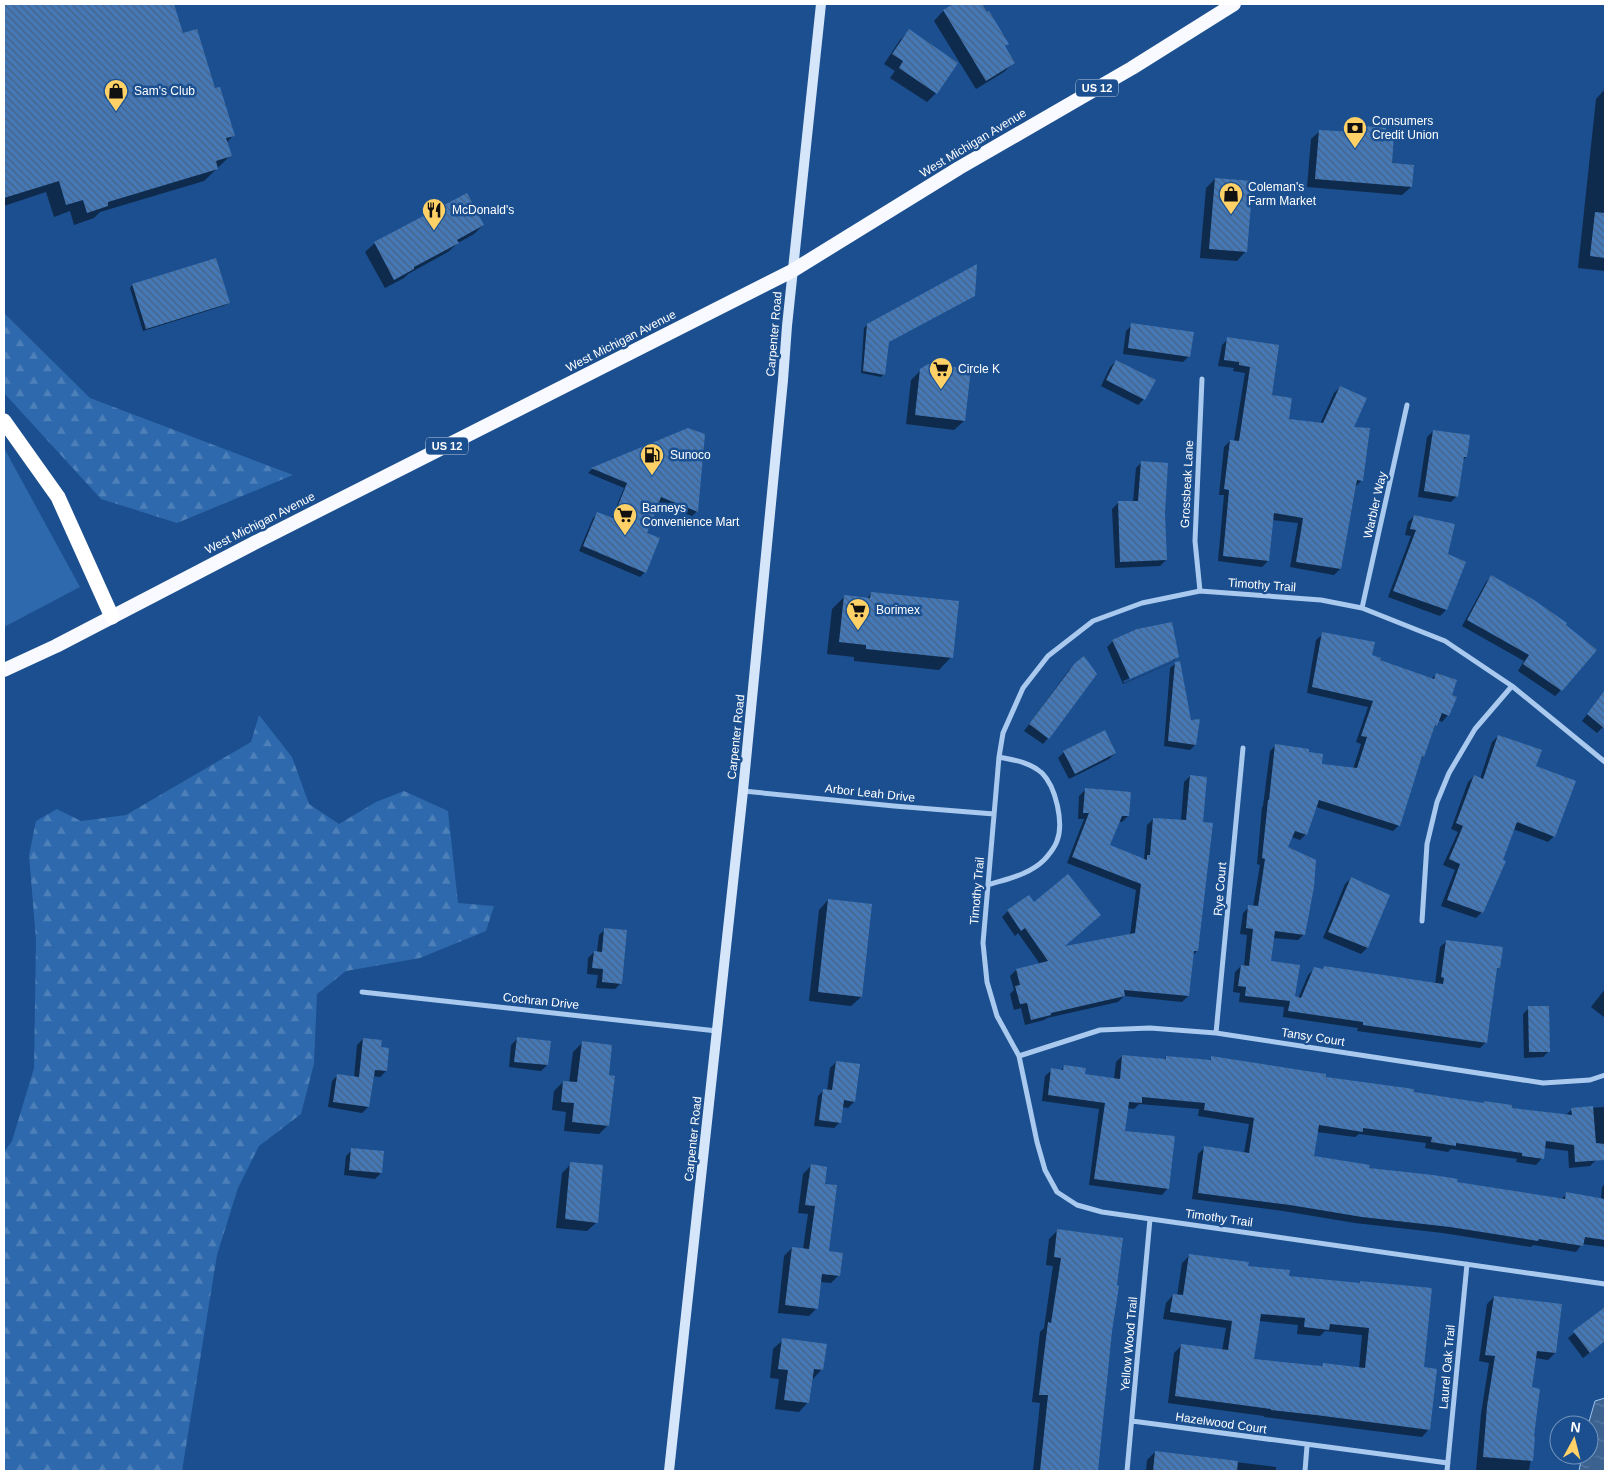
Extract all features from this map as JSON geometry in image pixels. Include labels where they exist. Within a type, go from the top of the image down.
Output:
[{"type":"highway","name":"West Michigan Avenue","points":[[4,670],[56,646],[256,542],[792,271],[959,168],[1132,68],[1234,4]]},
{"type":"highway","points":[[4,421],[58,498],[112,616]]},
{"type":"main road","name":"Carpenter Road","points":[[669,1471],[743,791],[792,271],[821,4]]},
{"type":"street","name":"Grossbeak Lane","points":[[1200,591],[1195,541],[1202,379]]},
{"type":"street","name":"Warbler Way","points":[[1362,608],[1407,405]]},
{"type":"street","name":"Timothy Trail","points":[[1605,762],[1512,686],[1445,641],[1362,608],[1321,600],[1200,591],[1142,603],[1093,622],[1048,656],[1022,688],[1003,733],[999,757],[983,943],[987,982],[996,1016],[1019,1056],[1037,1142],[1045,1170],[1057,1192],[1077,1205],[1102,1212],[1605,1284]]},
{"type":"street","points":[[1422,921],[1427,844],[1437,802],[1449,773],[1474,729],[1512,686]]},
{"type":"street","name":"Rye Court","points":[[1216,1032],[1242,748]]},
{"type":"street","points":[[988,884],[1022,874],[1043,861],[1057,842],[1060,819],[1055,794],[1043,774],[1029,764],[999,757]]},
{"type":"street","name":"Arbor Leah Drive","points":[[743,791],[994,814]]},
{"type":"street","name":"Cochran Drive","points":[[362,992],[717,1030]]},
{"type":"street","name":"Tansy Court","points":[[1019,1056],[1100,1030],[1150,1028],[1216,1032],[1543,1083],[1590,1080],[1605,1075]]},
{"type":"street","name":"Yellow Wood Trail","points":[[1127,1471],[1150,1219]]},
{"type":"street","name":"Laurel Oak Trail","points":[[1447,1471],[1466,1264]]},
{"type":"street","name":"Hazelwood Court","points":[[1132,1421],[1448,1464]]},
{"type":"street","points":[[1305,1471],[1306,1446]]},
{"type":"green space","points":[[4,313],[90,398],[293,475],[177,523],[101,499],[4,393]]},
{"type":"green space","points":[[4,448],[80,587],[4,627]]},
{"type":"green space","points":[[259,715],[292,757],[309,804],[339,824],[376,802],[404,791],[448,811],[458,903],[494,906],[486,931],[420,958],[346,971],[317,994],[314,1064],[301,1114],[259,1146],[238,1188],[217,1255],[182,1471],[4,1471],[4,1152],[12,1141],[34,1068],[36,940],[29,855],[36,821],[57,809],[81,821],[126,815],[251,742]]},
{"type":"water","points":[[1605,1398],[1605,1471],[1579,1471],[1580,1465],[1599,1465],[1599,1415],[1591,1415],[1595,1401]]},
{"type":"building","name":"Sam's Club","points":[[4,4],[174,4],[183,33],[197,29],[215,88],[220,87],[235,136],[226,138],[232,156],[216,161],[218,169],[108,202],[108,206],[87,213],[83,200],[66,205],[59,181],[4,198]]},
{"type":"building","points":[[953,4],[982,4],[987,12],[989,11],[1009,44],[1005,46],[1015,63],[986,81],[943,10]]},
{"type":"building","points":[[909,29],[958,63],[937,94],[899,68],[903,61],[892,54]]},
{"type":"building","name":"Consumers Credit Union","points":[[1354,125],[1386,128],[1386,135],[1394,135],[1392,163],[1414,165],[1412,187],[1315,179],[1319,130],[1354,132]]},
{"type":"building","name":"Coleman's Farm Market","points":[[1215,178],[1253,181],[1247,252],[1209,249]]},
{"type":"building","name":"McDonald's","points":[[467,193],[484,225],[457,240],[459,243],[394,280],[374,242]]},
{"type":"building","points":[[1595,212],[1605,213],[1605,258],[1590,256]]},
{"type":"building","points":[[216,258],[230,303],[146,329],[132,284]]},
{"type":"building","points":[[977,264],[975,296],[889,342],[885,375],[863,371],[867,324]]},
{"type":"building","points":[[1131,323],[1194,332],[1190,357],[1128,348]]},
{"type":"building","points":[[1227,337],[1279,345],[1272,395],[1292,398],[1289,419],[1323,423],[1340,386],[1367,398],[1354,427],[1370,428],[1363,481],[1357,480],[1341,569],[1296,562],[1303,518],[1274,513],[1269,561],[1223,556],[1229,490],[1224,489],[1230,440],[1239,441],[1250,367],[1239,365],[1239,362],[1224,360]]},
{"type":"building","points":[[1116,360],[1156,380],[1145,400],[1106,380]]},
{"type":"building","points":[[928,364],[971,369],[965,421],[915,415],[920,369]]},
{"type":"building","points":[[688,428],[705,434],[698,512],[661,497],[647,533],[660,538],[646,573],[583,546],[597,512],[613,518],[627,483],[591,468]]},
{"type":"building","points":[[1433,430],[1470,435],[1467,457],[1464,457],[1458,497],[1424,491]]},
{"type":"building","points":[[1141,461],[1168,463],[1165,513],[1167,560],[1120,562],[1118,501],[1138,501]]},
{"type":"building","points":[[1414,515],[1455,524],[1448,554],[1466,562],[1447,610],[1393,591],[1416,530],[1410,529]]},
{"type":"building","points":[[1491,575],[1534,600],[1567,623],[1566,625],[1597,650],[1562,691],[1523,664],[1529,655],[1467,620]]},
{"type":"building","points":[[871,592],[959,601],[953,658],[866,649],[866,645],[839,642],[844,595],[870,598]]},
{"type":"building","points":[[1172,622],[1179,657],[1130,679],[1112,640],[1137,629]]},
{"type":"building","points":[[1322,632],[1375,642],[1372,655],[1381,658],[1380,660],[1434,679],[1436,673],[1457,680],[1452,695],[1457,697],[1449,716],[1442,713],[1437,726],[1435,725],[1424,757],[1422,756],[1400,826],[1319,800],[1307,835],[1295,831],[1288,847],[1316,860],[1314,887],[1305,935],[1275,931],[1271,961],[1300,965],[1295,996],[1301,998],[1314,967],[1323,969],[1324,966],[1443,984],[1444,978],[1441,977],[1446,940],[1503,947],[1500,968],[1497,968],[1487,1043],[1363,1025],[1363,1022],[1288,1011],[1290,1001],[1245,996],[1246,987],[1238,986],[1241,965],[1249,966],[1253,929],[1246,928],[1248,905],[1258,906],[1265,859],[1262,858],[1275,744],[1309,749],[1309,752],[1323,754],[1322,764],[1357,768],[1367,737],[1361,736],[1373,701],[1312,687]]},
{"type":"building","points":[[1084,656],[1097,674],[1049,739],[1029,724],[1075,663]]},
{"type":"building","points":[[1180,661],[1191,720],[1200,719],[1196,745],[1168,741],[1175,662]]},
{"type":"building","points":[[1605,690],[1605,729],[1587,714]]},
{"type":"building","points":[[1105,730],[1116,753],[1075,774],[1063,751]]},
{"type":"building","points":[[1498,735],[1542,750],[1536,766],[1576,781],[1555,837],[1517,822],[1503,860],[1506,861],[1483,913],[1447,900],[1460,864],[1449,859],[1463,826],[1456,823],[1474,775],[1483,779]]},
{"type":"building","points":[[1190,775],[1207,777],[1203,822],[1213,823],[1198,951],[1194,951],[1189,996],[1124,990],[1125,996],[1051,1013],[1051,1015],[1031,1020],[1027,1003],[1020,1004],[1015,986],[1020,985],[1016,969],[1048,961],[1025,928],[1021,931],[1007,910],[1029,895],[1034,902],[1068,874],[1101,915],[1065,946],[1135,933],[1141,884],[1072,857],[1089,813],[1083,813],[1085,788],[1131,792],[1129,816],[1122,816],[1110,845],[1147,860],[1147,855],[1150,855],[1153,818],[1186,820]]},
{"type":"building","points":[[1351,877],[1390,895],[1368,948],[1328,932]]},
{"type":"building","points":[[828,899],[872,904],[862,997],[818,992]]},
{"type":"building","points":[[604,928],[627,930],[622,984],[602,982],[603,969],[592,968],[594,951],[602,952]]},
{"type":"building","points":[[1528,1006],[1549,1006],[1550,1052],[1529,1052]]},
{"type":"building","points":[[517,1037],[551,1041],[548,1065],[514,1062]]},
{"type":"building","points":[[363,1038],[382,1040],[381,1047],[389,1048],[387,1071],[375,1070],[369,1107],[333,1102],[337,1074],[359,1077]]},
{"type":"building","points":[[582,1041],[612,1045],[609,1075],[615,1076],[609,1126],[572,1122],[574,1103],[561,1102],[563,1081],[577,1082]]},
{"type":"building","points":[[1122,1055],[1166,1059],[1166,1056],[1211,1060],[1211,1056],[1326,1074],[1326,1077],[1414,1089],[1414,1092],[1484,1103],[1484,1101],[1512,1105],[1512,1108],[1572,1115],[1571,1108],[1593,1106],[1596,1143],[1605,1144],[1605,1160],[1575,1162],[1574,1145],[1546,1141],[1544,1159],[1522,1156],[1522,1153],[1456,1143],[1456,1146],[1431,1142],[1432,1137],[1363,1128],[1363,1132],[1319,1125],[1314,1156],[1370,1165],[1369,1168],[1433,1175],[1458,1179],[1457,1182],[1565,1199],[1566,1192],[1605,1199],[1605,1240],[1585,1237],[1583,1246],[1539,1239],[1538,1241],[1450,1227],[1362,1217],[1198,1193],[1204,1146],[1249,1153],[1254,1118],[1204,1110],[1205,1103],[1142,1097],[1142,1103],[1129,1102],[1125,1131],[1175,1136],[1169,1189],[1094,1179],[1105,1103],[1048,1095],[1051,1068],[1063,1070],[1064,1065],[1086,1068],[1085,1074],[1120,1079]]},
{"type":"building","points":[[836,1061],[860,1064],[855,1102],[844,1100],[841,1123],[819,1120],[823,1089],[832,1090]]},
{"type":"building","points":[[351,1148],[384,1151],[382,1173],[349,1170]]},
{"type":"building","points":[[570,1162],[603,1165],[598,1223],[565,1219]]},
{"type":"building","points":[[811,1164],[827,1167],[825,1184],[837,1185],[829,1251],[843,1253],[840,1276],[822,1274],[818,1309],[785,1305],[792,1247],[809,1249],[815,1206],[805,1205]]},
{"type":"building","points":[[1057,1229],[1123,1238],[1098,1471],[1040,1471],[1048,1395],[1039,1395],[1048,1322],[1051,1323],[1061,1258],[1054,1257]]},
{"type":"building","points":[[1189,1254],[1249,1262],[1248,1266],[1290,1270],[1289,1276],[1432,1288],[1424,1367],[1437,1369],[1430,1430],[1175,1396],[1181,1344],[1228,1350],[1232,1321],[1170,1312],[1173,1294],[1183,1295]],"holes":[[[1261,1314],[1305,1318],[1304,1327],[1329,1330],[1330,1324],[1369,1328],[1365,1368],[1323,1363],[1322,1366],[1254,1359]]]},
{"type":"building","points":[[1494,1296],[1562,1304],[1556,1353],[1537,1351],[1532,1387],[1540,1389],[1533,1461],[1483,1457],[1487,1406],[1495,1356],[1485,1355]]},
{"type":"building","points":[[1605,1307],[1605,1341],[1590,1353],[1573,1331]]},
{"type":"building","points":[[782,1338],[827,1344],[823,1370],[814,1369],[809,1403],[784,1400],[788,1370],[778,1369]]},
{"type":"building","points":[[1155,1451],[1238,1461],[1237,1471],[1153,1471]]},
{"type":"place","name":"Sam's Club","points":[[116,112]]},
{"type":"place","name":"Consumers Credit Union","points":[[1355,149]]},
{"type":"place","name":"Coleman's Farm Market","points":[[1231,215]]},
{"type":"place","name":"McDonald's","points":[[434,231]]},
{"type":"place","name":"Circle K","points":[[941,390]]},
{"type":"place","name":"Sunoco","points":[[652,476]]},
{"type":"place","name":"Barneys Convenience Mart","points":[[625,536]]},
{"type":"place","name":"Borimex","points":[[858,631]]}]
